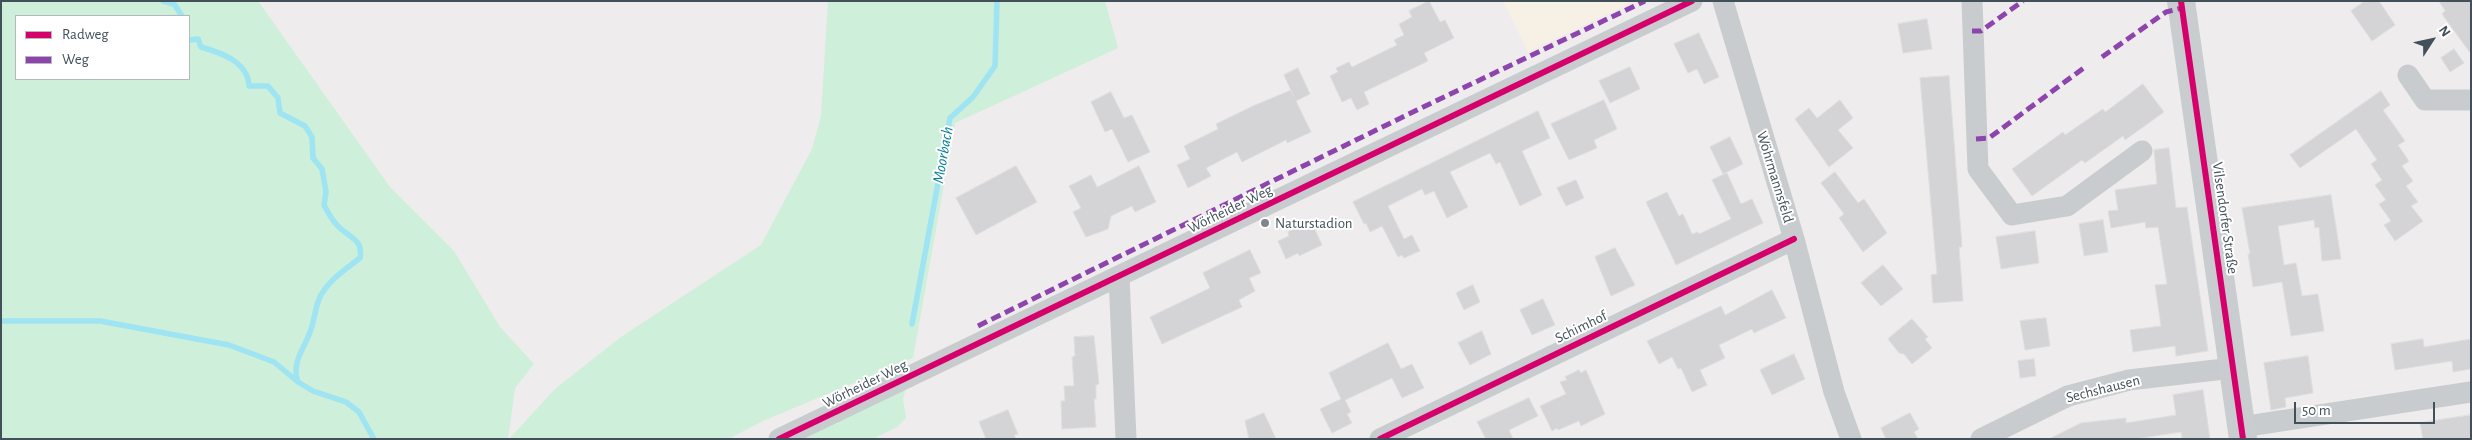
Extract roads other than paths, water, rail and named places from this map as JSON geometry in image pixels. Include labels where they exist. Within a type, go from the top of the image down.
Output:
[{"type":"main road","name":"Vilsendorfer Straße","points":[[2181,1],[2242,433]]},
{"type":"street","name":"Wörheider Weg","points":[[779,439],[1692,1]]},
{"type":"street","name":"Wöhrmannsfeld","points":[[1722,1],[1794,239],[1834,392],[1851,439]]},
{"type":"street","points":[[1972,1],[1978,169],[2012,214],[2067,206],[2142,151]]},
{"type":"street","points":[[2408,75],[2425,100],[2471,100]]},
{"type":"street","name":"Schimhof","points":[[1380,439],[1794,239]]},
{"type":"street","points":[[1119,276],[1126,439]]},
{"type":"street","name":"Sechshausen","points":[[1981,439],[2068,396],[2129,380],[2233,368]]},
{"type":"street","points":[[2242,433],[2471,392]]},
{"type":"waterway","points":[[163,1],[174,4],[181,15]]},
{"type":"waterway","name":"Moorbach","points":[[912,324],[950,118],[973,97],[995,66],[997,1]]},
{"type":"waterway","points":[[190,40],[198,39],[201,47],[217,52],[239,65],[248,78],[249,86],[268,86],[278,98],[280,113],[305,126],[312,137],[313,158],[322,169],[326,192],[324,205],[335,223],[356,240],[360,247],[360,258],[334,279],[319,299],[312,327],[297,362],[296,375],[298,382]]},
{"type":"waterway","points":[[1,321],[100,321],[229,345],[274,362],[298,382],[313,391],[346,402],[359,412],[374,439]]},
{"type":"place","name":"Naturstadion","points":[[1265,223]]}]
